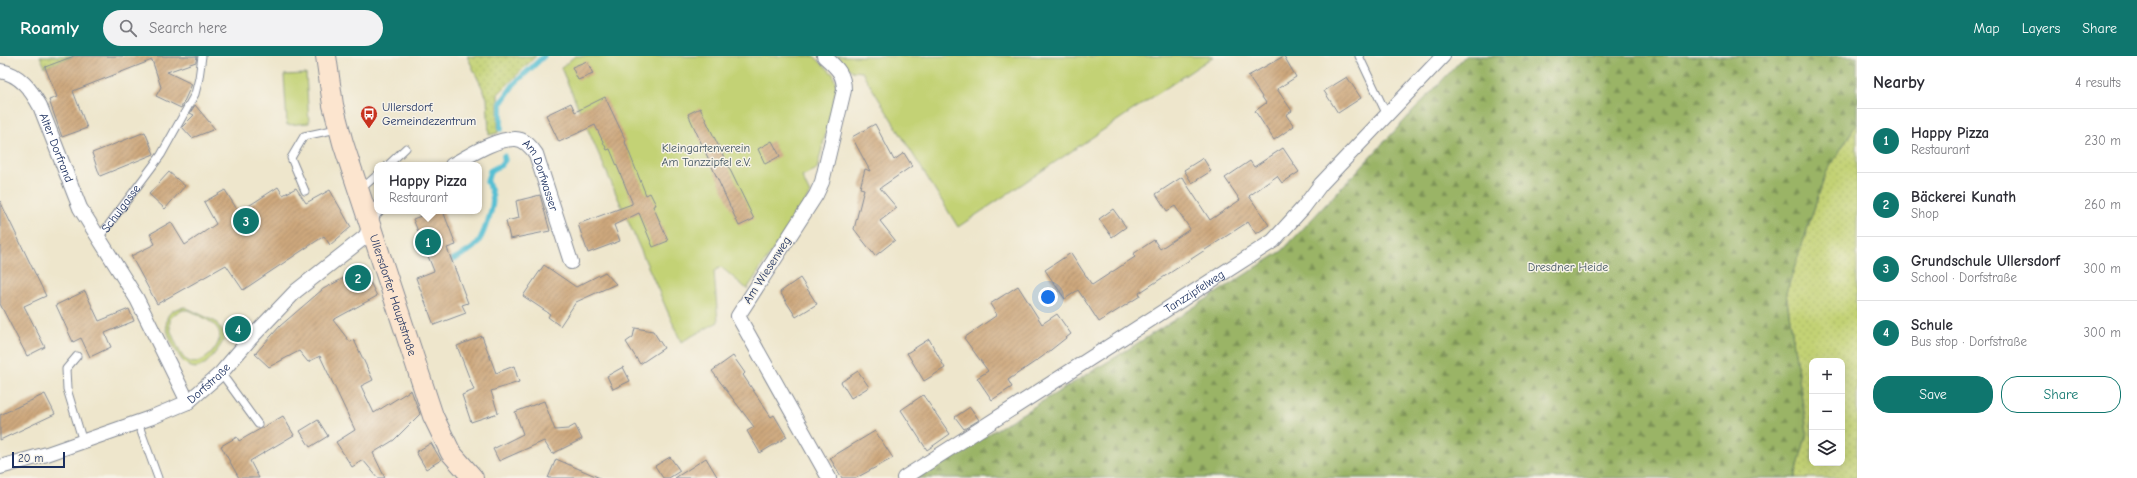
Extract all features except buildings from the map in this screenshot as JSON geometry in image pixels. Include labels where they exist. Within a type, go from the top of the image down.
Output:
[{"type":"main road","name":"Ullersdorfer Hauptstraße","points":[[326,56],[333,105],[358,192],[374,218],[433,416],[451,453],[474,478]]},
{"type":"street","name":"Am Wiesenweg","points":[[824,56],[840,70],[844,80],[844,90],[822,182],[816,195],[738,316],[829,478]]},
{"type":"street","name":"Tanzzipfelweg","points":[[904,478],[1273,240],[1303,208],[1321,184],[1386,114],[1443,56]]},
{"type":"street","name":"Alter Dorfrand","points":[[0,72],[22,80],[32,91],[40,106],[80,208],[98,239]]},
{"type":"street","name":"Am Dorfwasser","points":[[458,162],[494,144],[515,138],[528,143],[536,154],[571,262]]},
{"type":"street","name":"Dorfstraße","points":[[0,467],[47,454],[138,423],[188,402],[222,373],[281,305],[310,278],[359,243],[366,236],[374,218]]},
{"type":"street","name":"Schulgasse","points":[[98,239],[137,299],[188,402]]},
{"type":"lane","name":"Schulgasse","points":[[98,239],[161,155],[194,94],[199,78],[202,56]]},
{"type":"lane","points":[[1359,56],[1386,114]]},
{"type":"lane","points":[[305,191],[291,158],[304,136],[339,128]]},
{"type":"lane","points":[[391,162],[406,148]]},
{"type":"lane","points":[[358,192],[374,178]]},
{"type":"lane","points":[[77,356],[66,368],[67,389],[83,442]]},
{"type":"lane","points":[[222,373],[258,424]]},
{"type":"lane","points":[[138,423],[158,478]]},
{"type":"green space","points":[[40,56],[74,56],[45,67]]},
{"type":"green space","points":[[467,56],[536,56],[498,94],[498,133],[489,135],[487,98]]},
{"type":"green space","name":"Kleingartenverein Am Tanzzipfel e.V.","points":[[575,56],[814,56],[833,74],[837,86],[817,169],[802,177],[810,194],[747,289],[721,267],[714,271],[718,322],[681,342],[561,68]]},
{"type":"green space","points":[[836,56],[1214,56],[958,227],[862,72],[852,71]]},
{"type":"green space","name":"Dresdner Heide","points":[[1465,56],[1857,56],[1857,123],[1826,173],[1786,293],[1807,432],[1795,478],[916,478],[1119,355],[1282,251]]},
{"type":"green space","points":[[306,74],[309,123],[287,125],[284,75]]},
{"type":"green space","points":[[1857,123],[1857,478],[1795,478],[1807,432],[1786,293],[1826,173]]},
{"type":"green space","points":[[185,307],[216,322],[224,334],[223,341],[218,350],[205,364],[199,367],[194,368],[185,363],[174,347],[166,322],[171,312]],"holes":[[[183,310],[188,310],[211,323],[217,328],[219,333],[219,340],[212,352],[200,361],[194,362],[186,360],[172,335],[170,326],[171,317]]]},
{"type":"waterway","points":[[501,129],[501,103],[514,84],[544,56]]},
{"type":"waterway","points":[[488,221],[493,196],[487,182],[490,171],[501,165],[505,160],[504,156]]},
{"type":"waterway","points":[[452,260],[474,247],[481,238],[486,225]]},
{"type":"place","name":"Ullersdorf, Gemeindezentrum","points":[[369,129]]},
{"type":"place","name":"Grundschule Ullersdorf","points":[[246,221]]},
{"type":"place","name":"Happy Pizza","points":[[428,242]]},
{"type":"place","name":"Bäckerei Kunath","points":[[358,278]]},
{"type":"place","name":"Schule","points":[[238,329]]}]
